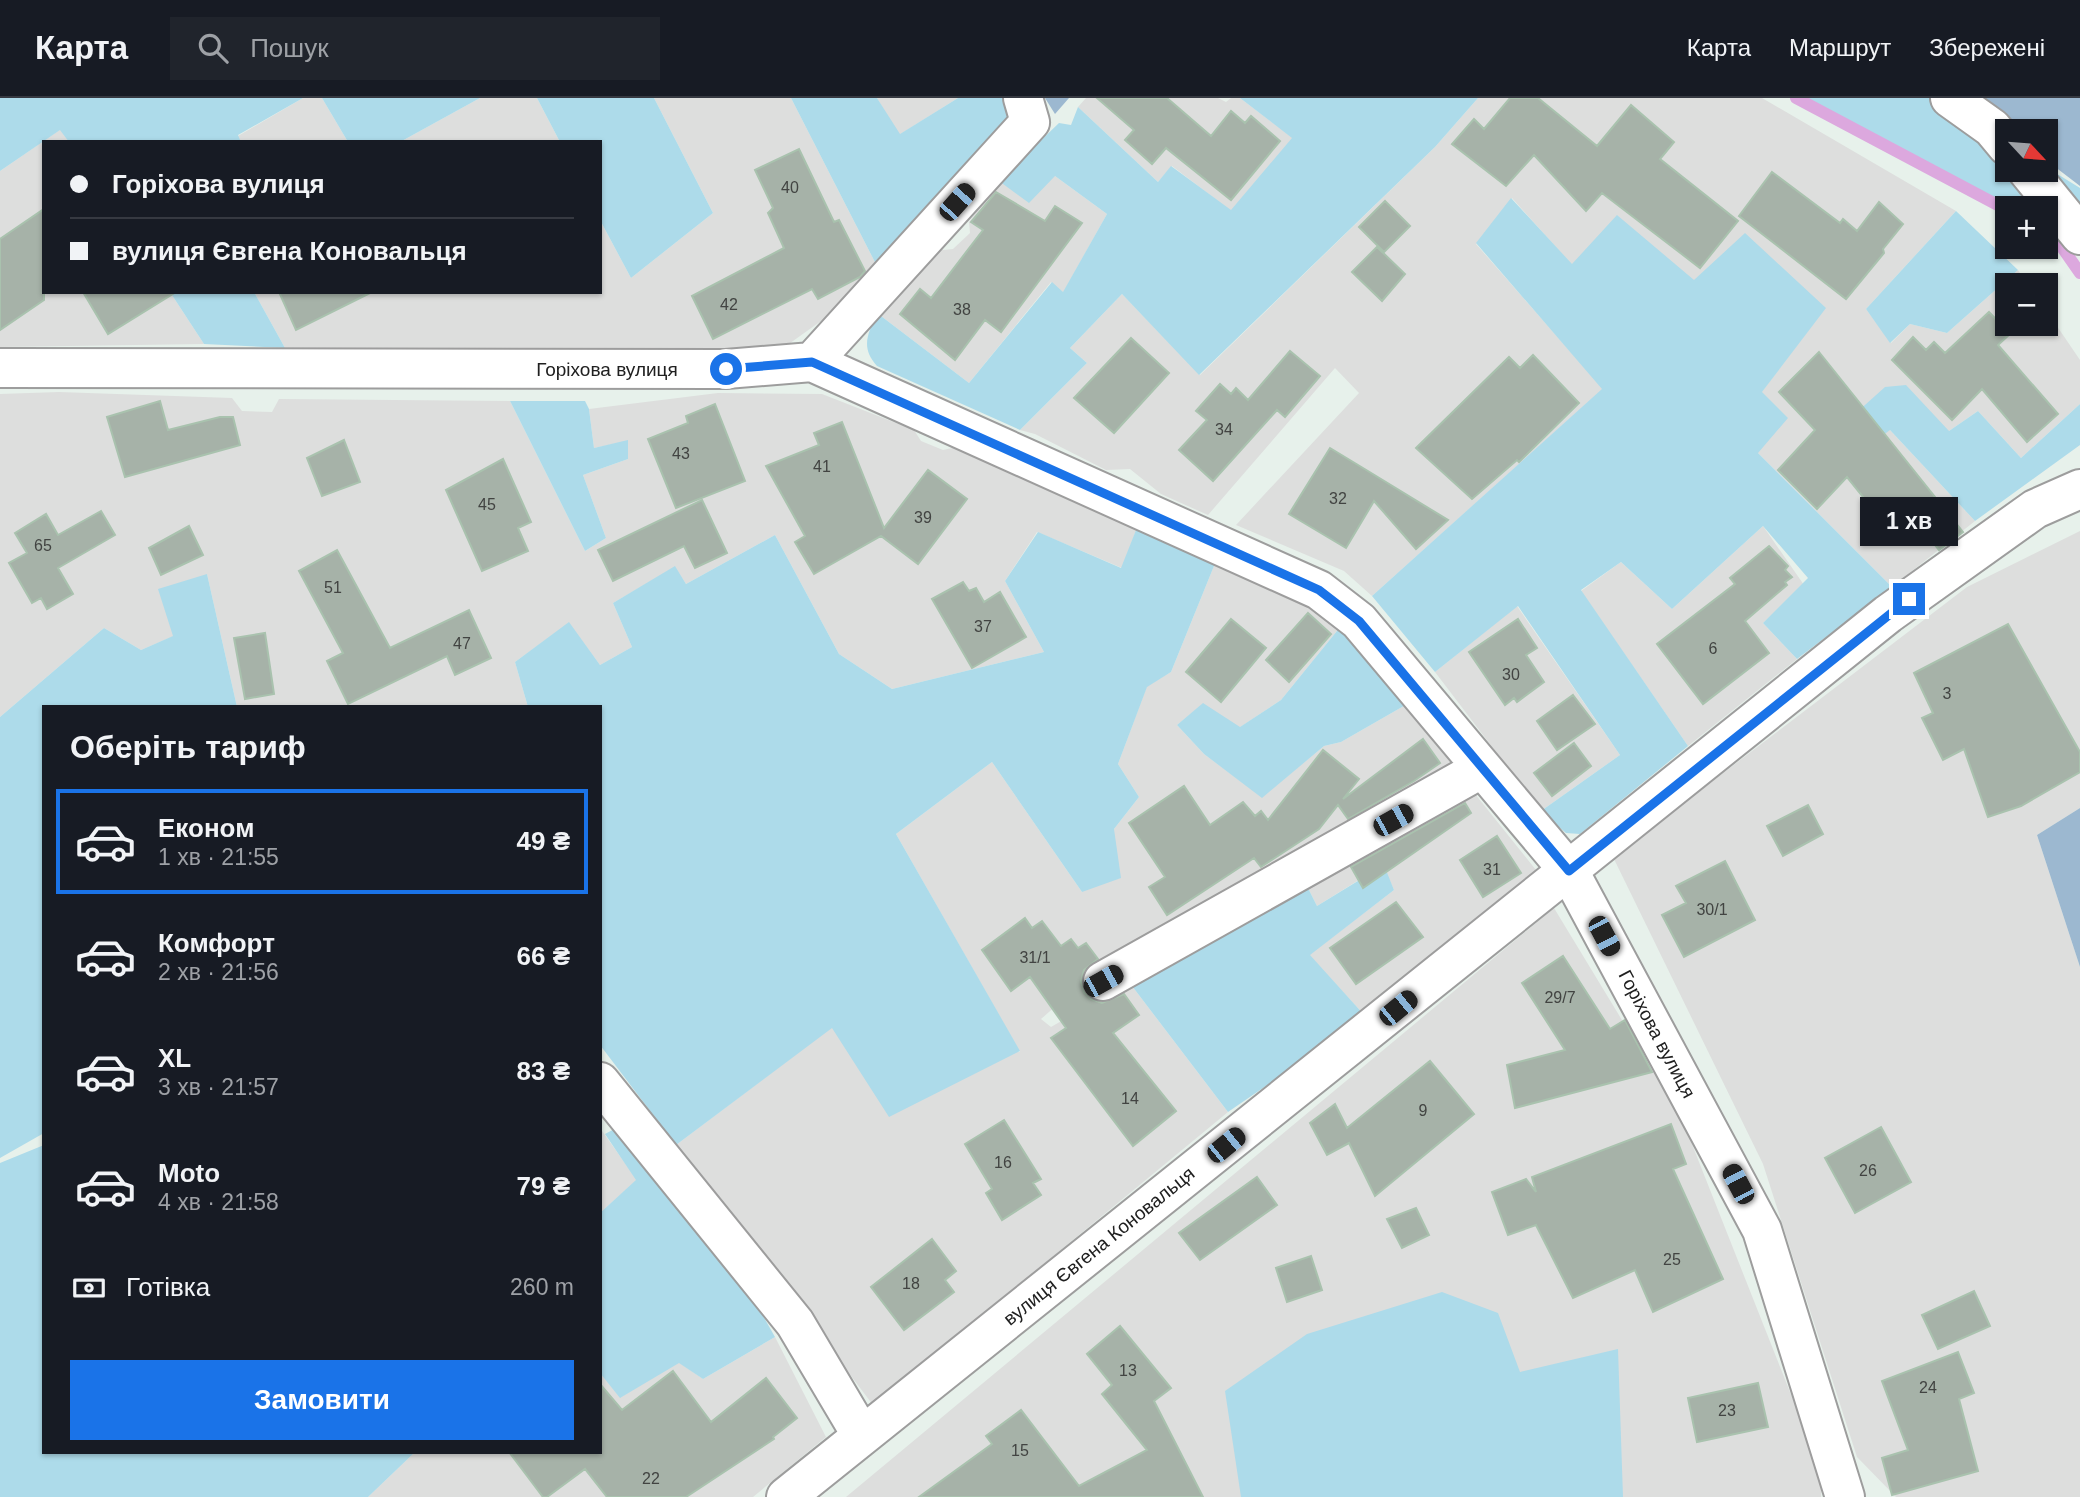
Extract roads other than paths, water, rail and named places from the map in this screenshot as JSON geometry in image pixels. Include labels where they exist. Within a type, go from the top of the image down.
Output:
[{"type":"street","points":[[812,362],[1030,122],[1023,98]]},
{"type":"street","points":[[1951,98],[1995,132]]},
{"type":"street","points":[[2037,182],[2080,235]]},
{"type":"street","name":"Горіхова вулиця","points":[[0,368],[713,369],[812,362],[1319,590],[1359,621],[1569,871],[1762,1230],[1845,1497]]},
{"type":"street","name":"вулиця Євгена Коновальця","points":[[786,1497],[1888,614],[2035,509],[2080,489]]},
{"type":"street","points":[[1103,981],[1481,769]]},
{"type":"street","points":[[602,1084],[795,1323],[862,1436]]},
{"type":"waterway","points":[[1796,98],[1995,204]]},
{"type":"waterway","points":[[2058,242],[2080,273]]}]
